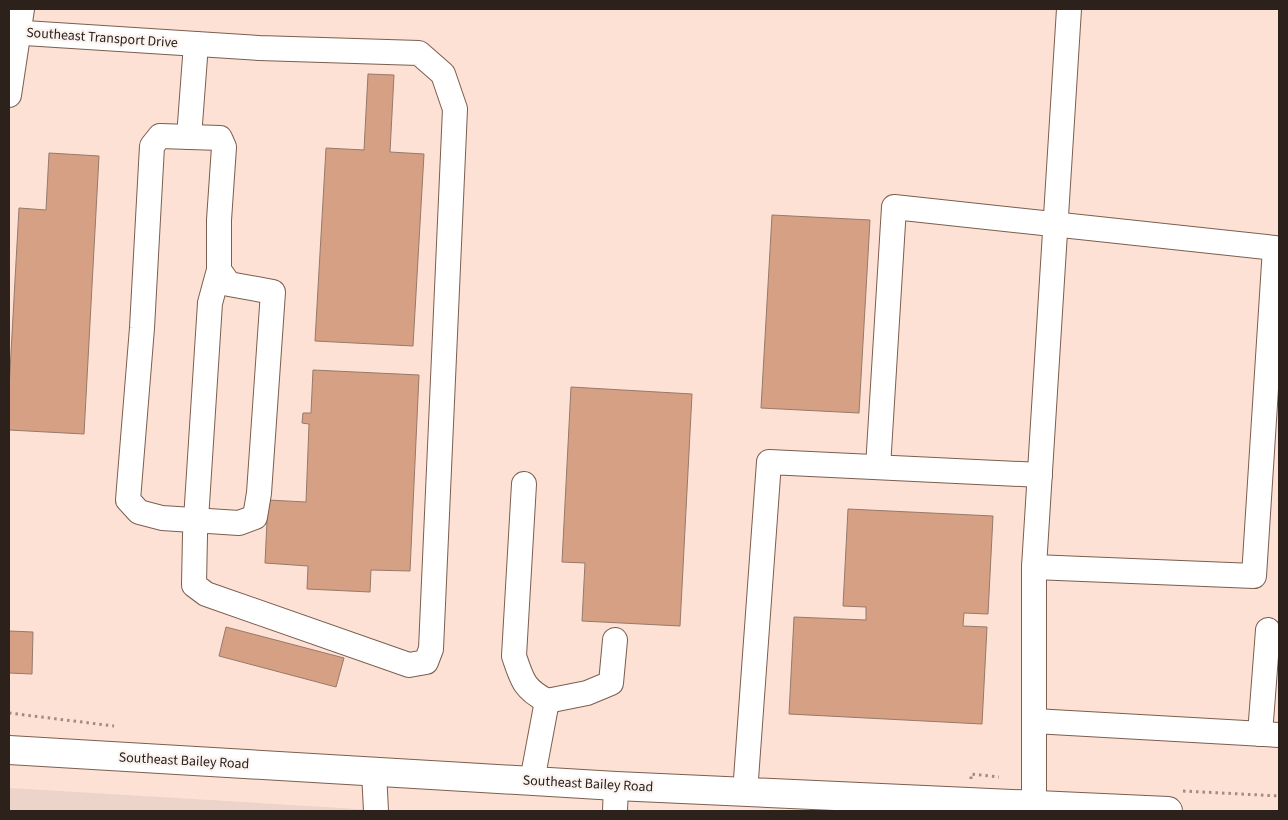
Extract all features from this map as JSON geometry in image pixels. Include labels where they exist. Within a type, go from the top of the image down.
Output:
[{"type":"main road","name":"Southeast Bailey Road","points":[[9,750],[532,781],[615,799],[745,793],[1034,808],[1168,811]]},
{"type":"street","points":[[9,95],[13,32],[22,9]]},
{"type":"street","points":[[1034,808],[1034,567],[1069,9]]},
{"type":"street","name":"Southeast Transport Drive","points":[[13,32],[196,44],[419,54],[443,74],[455,109],[431,649],[426,662],[409,665],[206,594],[194,585],[196,520]]},
{"type":"street","points":[[189,137],[196,44]]},
{"type":"street","points":[[196,520],[210,303],[219,270],[219,220],[224,147],[220,138],[160,136],[152,146],[142,328],[128,500],[139,512],[162,518],[239,523],[255,517],[259,493],[274,292],[229,284],[219,270]]},
{"type":"street","points":[[878,467],[894,207],[1275,248],[1254,576],[1034,567]]},
{"type":"street","points":[[745,793],[769,462],[1040,475]]},
{"type":"street","points":[[524,484],[514,656],[522,681],[532,694],[547,701],[587,694],[611,683],[616,640]]},
{"type":"street","points":[[1034,721],[1270,735],[1268,630]]},
{"type":"street","points":[[532,781],[547,701]]},
{"type":"street","points":[[374,772],[376,811]]},
{"type":"path","points":[[9,713],[114,726]]},
{"type":"shaded area","points":[[9,788],[391,811],[9,811]]},
{"type":"building","points":[[368,74],[394,75],[390,152],[424,154],[413,346],[315,341],[326,148],[364,150]]},
{"type":"building","points":[[49,153],[99,156],[84,434],[9,430],[9,389],[19,208],[46,210]]},
{"type":"building","points":[[772,215],[870,220],[859,413],[761,408]]},
{"type":"building","points":[[313,370],[419,375],[410,571],[371,570],[370,592],[307,589],[308,566],[265,563],[268,500],[306,502],[309,424],[302,423],[303,413],[311,413]]},
{"type":"building","points":[[571,387],[692,394],[680,626],[582,621],[585,563],[562,562]]},
{"type":"building","points":[[848,509],[993,516],[988,614],[964,613],[963,626],[987,627],[982,724],[789,714],[794,617],[866,620],[866,607],[843,606]]},
{"type":"building","points":[[226,627],[344,658],[336,687],[219,656]]},
{"type":"building","points":[[9,631],[33,632],[32,674],[9,673]]}]
